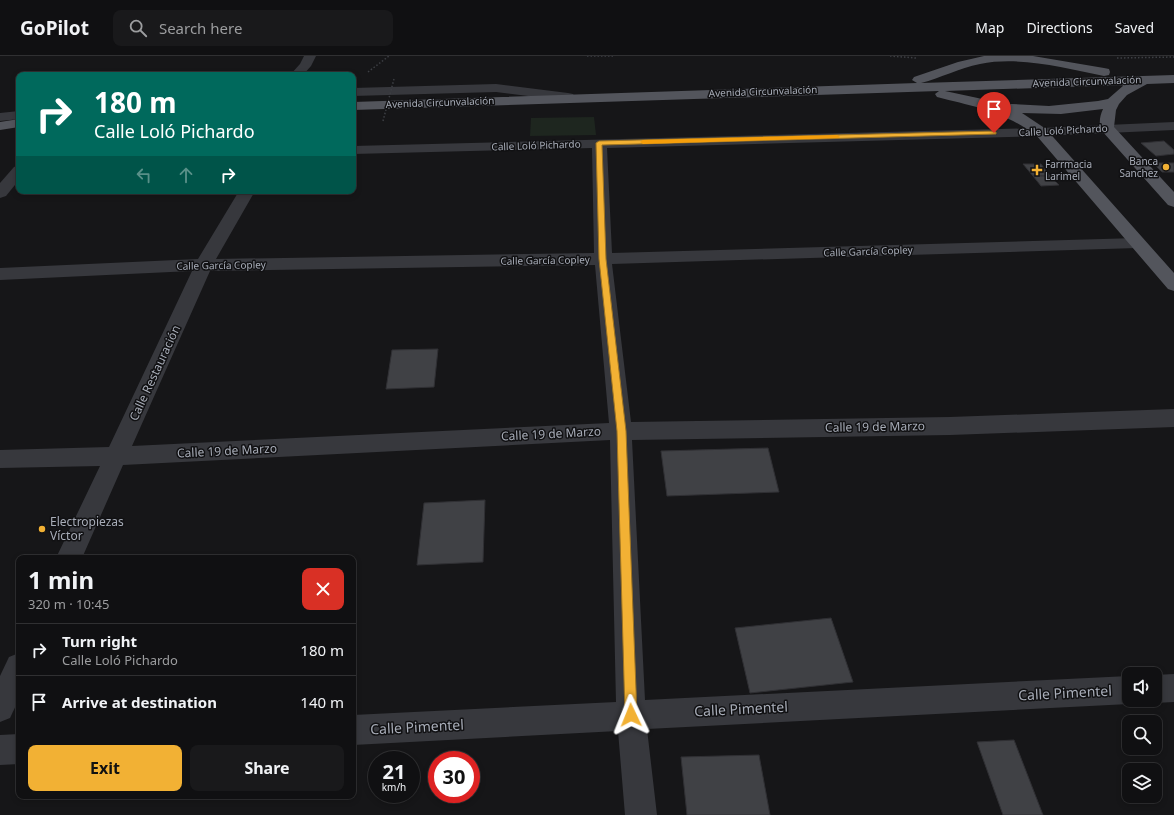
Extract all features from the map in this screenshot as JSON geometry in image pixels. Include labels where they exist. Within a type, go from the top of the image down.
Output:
[{"type":"main road","points":[[903,87],[966,63],[990,59],[1015,58],[1046,61],[1145,79]]},
{"type":"main road","points":[[953,68],[951,75],[956,85],[978,102]]},
{"type":"main road","points":[[1085,69],[1106,81],[1112,88],[1113,101]]},
{"type":"main road","name":"Avenida Circunvalación","points":[[356,106],[568,97],[1174,78]]},
{"type":"main road","points":[[1145,79],[1128,88],[1113,101],[1106,118],[1107,128],[1174,202]]},
{"type":"main road","points":[[903,87],[998,107],[1045,111],[1070,110],[1113,101]]},
{"type":"main road","points":[[998,107],[1026,120],[1041,132],[1174,285]]},
{"type":"main road","points":[[0,126],[16,123]]},
{"type":"street","points":[[356,92],[496,88],[568,97]]},
{"type":"street","points":[[0,117],[16,115]]},
{"type":"street","name":"Calle Loló Pichardo","points":[[356,150],[1041,132],[1174,126]]},
{"type":"street","points":[[599,143],[603,259],[622,431],[631,715],[641,815]]},
{"type":"street","points":[[0,193],[16,174]]},
{"type":"street","name":"Calle Restauración","points":[[70,555],[204,265],[245,194]]},
{"type":"street","name":"Calle García Copley","points":[[0,274],[204,265],[603,259],[1137,243]]},
{"type":"street","name":"Calle 19 de Marzo","points":[[0,460],[116,456],[622,431],[950,426],[1174,418]]},
{"type":"street","points":[[0,708],[16,673]]},
{"type":"street","points":[[1162,689],[1174,688]]},
{"type":"street","name":"Calle Pimentel","points":[[356,730],[1122,690]]},
{"type":"street","points":[[0,750],[16,749]]},
{"type":"path","points":[[587,56],[613,56]]},
{"type":"path","points":[[890,56],[910,59],[917,58]]},
{"type":"path","points":[[1116,58],[1174,57]]},
{"type":"path","points":[[383,121],[394,79]]},
{"type":"shaded area","points":[[594,117],[596,135],[530,136],[531,118]]},
{"type":"building","points":[[1164,141],[1174,150],[1174,154],[1156,156],[1141,143]]},
{"type":"building","name":"Banca Sanchez","points":[[1153,163],[1174,163],[1174,172],[1162,172]]},
{"type":"building","name":"Farrmacia Larimel","points":[[1023,164],[1041,164],[1050,176],[1033,176]]},
{"type":"building","points":[[1033,176],[1050,176],[1059,185],[1041,186]]},
{"type":"building","points":[[438,349],[434,387],[386,389],[392,350]]},
{"type":"building","points":[[768,448],[779,492],[667,496],[661,451]]},
{"type":"building","points":[[485,500],[483,562],[417,565],[424,503]]},
{"type":"building","points":[[831,618],[853,682],[750,693],[735,628]]},
{"type":"building","points":[[1014,740],[1043,815],[1003,815],[977,742]]},
{"type":"building","points":[[759,755],[770,815],[687,815],[681,757]]},
{"type":"slow traffic","points":[[643,142],[837,137]]},
{"type":"place","name":"Banca Sanchez","points":[[1166,167]]},
{"type":"place","name":"Farrmacia Larimel","points":[[1037,170]]},
{"type":"place","name":"Electropiezas Víctor","points":[[42,529]]},
{"type":"route","points":[[631,715],[622,431],[603,259],[599,143],[994,133]]}]
